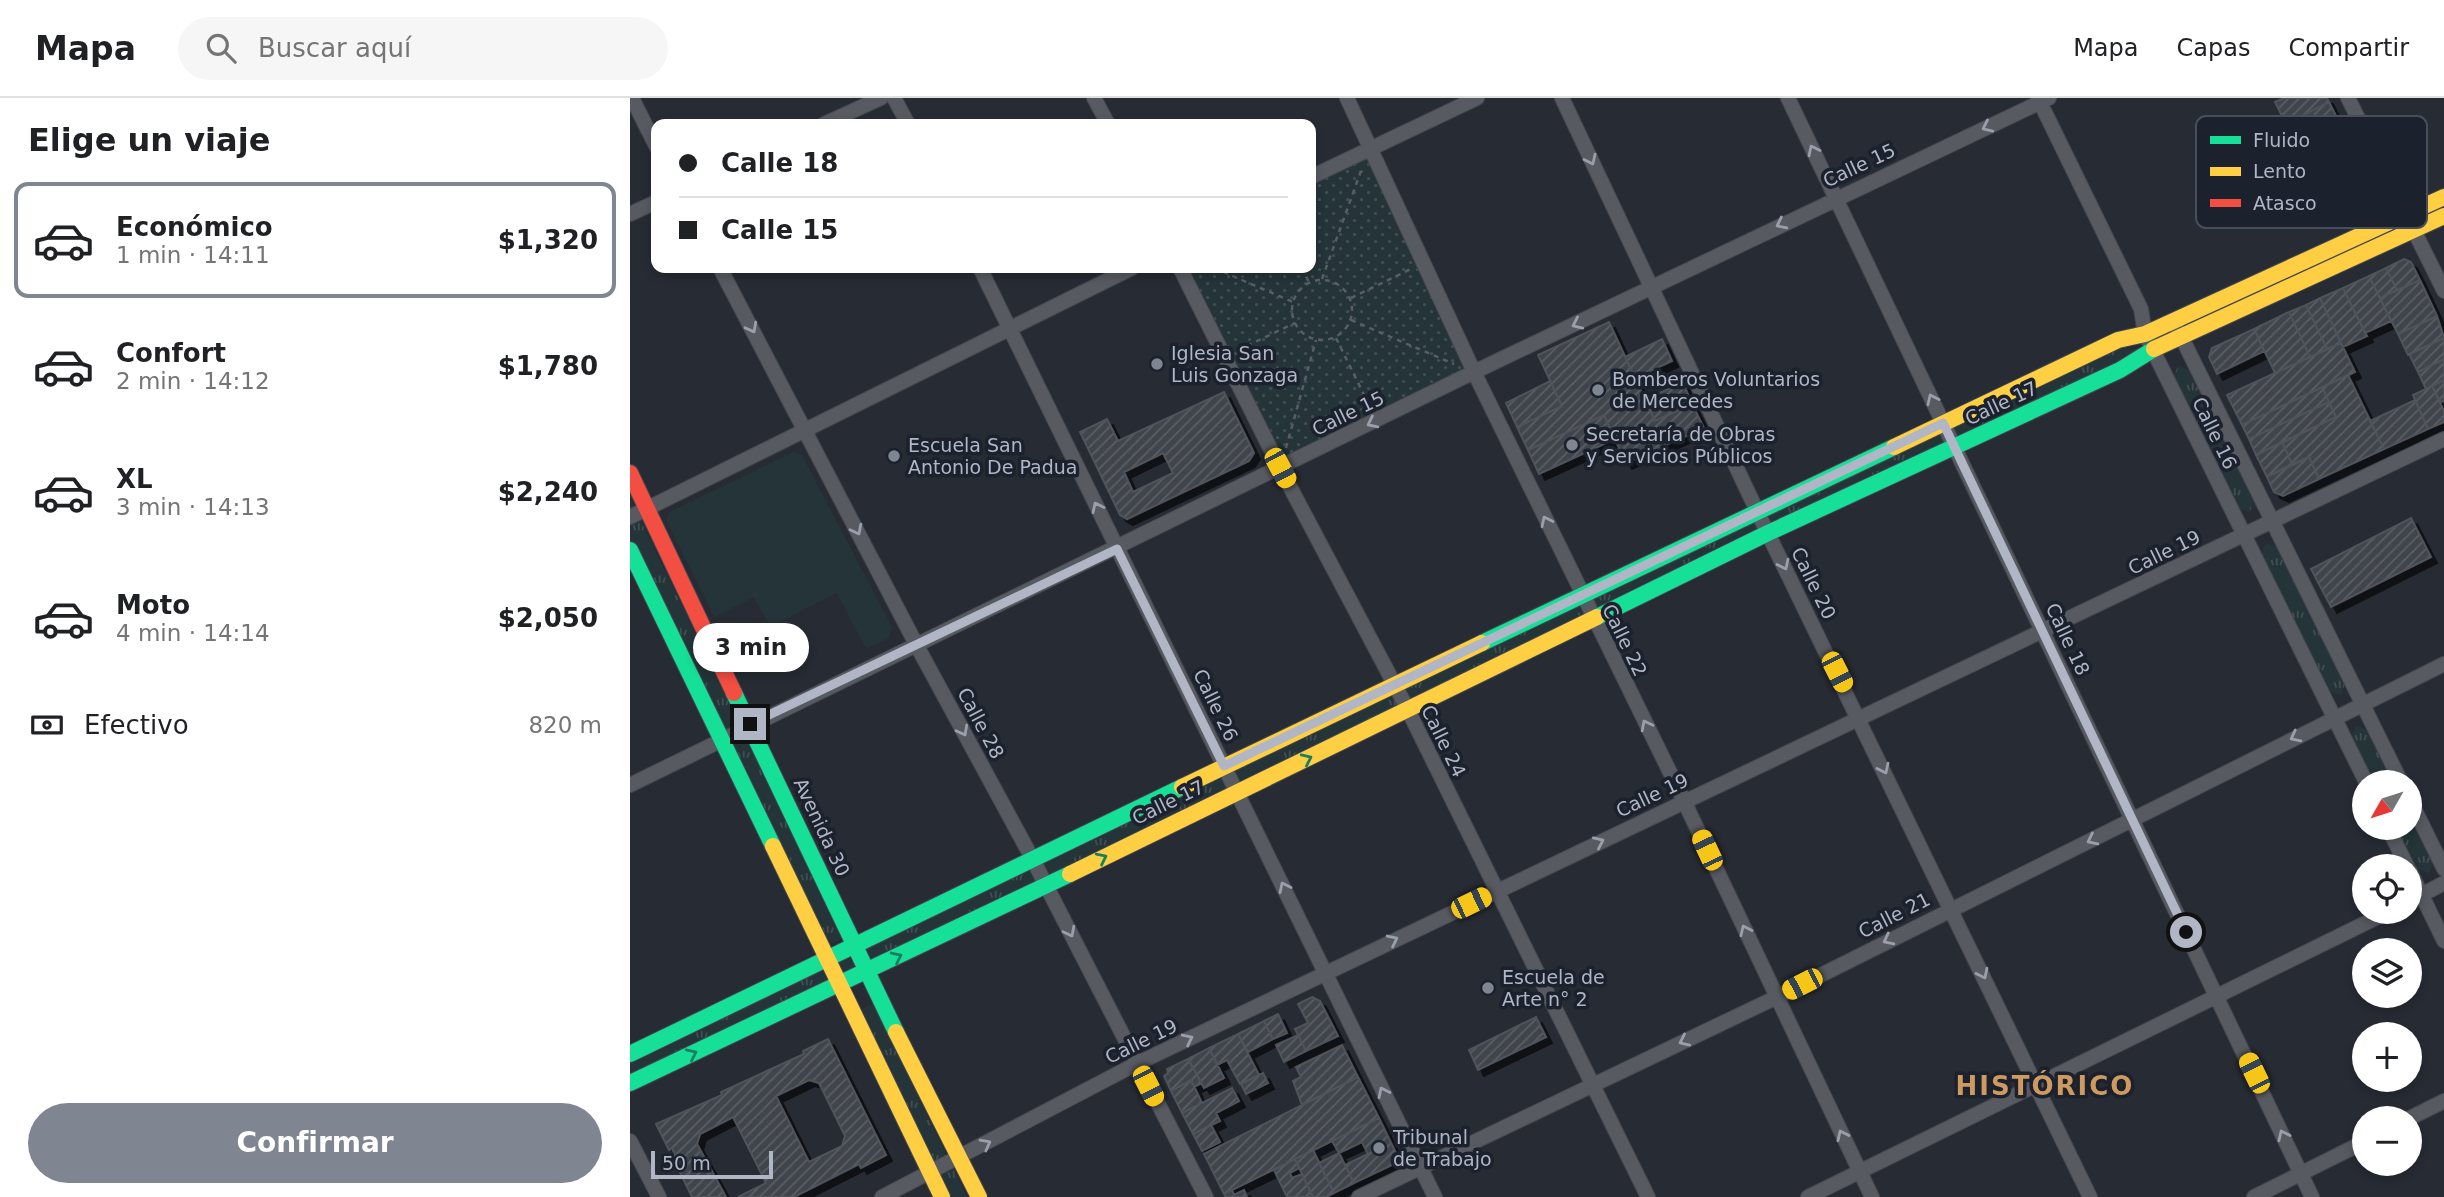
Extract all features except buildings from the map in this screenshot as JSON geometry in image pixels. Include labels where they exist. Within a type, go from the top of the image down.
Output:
[{"type":"main road","name":"Calle 17","points":[[2427,205],[2444,197]]},
{"type":"main road","name":"Calle 17","points":[[2427,224],[2444,216]]},
{"type":"main road","name":"Calle 17","points":[[630,1054],[827,956],[1581,594],[2118,340],[2145,334],[2378,228]]},
{"type":"main road","name":"Calle 17","points":[[630,1083],[1046,886],[1768,533],[2132,364],[2152,350],[2181,336],[2418,228]]},
{"type":"main road","name":"Avenida 30","points":[[630,473],[866,972],[979,1197]]},
{"type":"main road","points":[[630,550],[942,1197]]},
{"type":"street","points":[[632,98],[651,136]]},
{"type":"street","points":[[835,119],[881,98]]},
{"type":"street","points":[[894,98],[905,119]]},
{"type":"street","points":[[1094,98],[1105,119]]},
{"type":"street","name":"Calle 22","points":[[1346,98],[1474,372],[1684,801],[1872,1197]]},
{"type":"street","points":[[1316,174],[1477,98]]},
{"type":"street","name":"Calle 20","points":[[1562,98],[1757,511],[1860,718],[2090,1197]]},
{"type":"street","name":"Calle 18","points":[[1788,98],[2312,1197]]},
{"type":"street","points":[[2348,98],[2357,116]]},
{"type":"street","name":"Calle 15","points":[[630,785],[1474,372],[2042,99]]},
{"type":"street","name":"Calle 16","points":[[2042,99],[2141,309],[2145,334],[2152,350],[2360,770]]},
{"type":"street","points":[[630,214],[651,204]]},
{"type":"street","points":[[2414,230],[2444,290]]},
{"type":"street","name":"Calle 28","points":[[723,273],[917,646],[1032,858],[1206,1197]]},
{"type":"street","name":"Calle 26","points":[[983,273],[1435,1197]]},
{"type":"street","points":[[630,517],[1122,273]]},
{"type":"street","name":"Calle 24","points":[[1182,273],[1280,468],[1408,710],[1648,1197]]},
{"type":"street","name":"Calle 16","points":[[2174,321],[2395,770]]},
{"type":"street","name":"Calle 19","points":[[882,1197],[1136,1064],[2444,439]]},
{"type":"street","name":"Calle 21","points":[[1359,1197],[1777,997],[2444,664]]},
{"type":"street","points":[[2422,824],[2444,869]]},
{"type":"street","points":[[2422,895],[2444,883]]},
{"type":"street","points":[[2422,907],[2444,941]]},
{"type":"street","points":[[1808,1197],[2364,924]]},
{"type":"street","points":[[2422,1112],[2444,1101]]},
{"type":"street","points":[[630,1141],[659,1197]]},
{"type":"street","points":[[2255,1197],[2352,1148]]},
{"type":"path","points":[[1322,279],[1370,147]]},
{"type":"path","points":[[1350,298],[1423,263]]},
{"type":"path","points":[[1226,273],[1293,302]]},
{"type":"path","points":[[1304,273],[1309,282]]},
{"type":"path","points":[[1322,279],[1339,284],[1350,298],[1351,320],[1336,338],[1316,340],[1300,331],[1295,323],[1293,302],[1296,294],[1309,282],[1322,279]]},
{"type":"path","points":[[1351,320],[1474,372]]},
{"type":"path","points":[[1224,356],[1295,323]]},
{"type":"path","points":[[1336,338],[1377,420]]},
{"type":"path","points":[[1280,468],[1316,340]]},
{"type":"green space","points":[[1370,147],[1474,372],[1280,468],[1182,273],[1316,273],[1316,174]]},
{"type":"green space","points":[[2115,349],[2141,349],[2122,362],[630,1083],[630,1055]]},
{"type":"green space","points":[[2178,365],[2189,370],[2254,500],[2250,512],[2239,508],[2174,377]]},
{"type":"green space","points":[[794,452],[802,455],[892,627],[889,638],[866,649],[837,593],[770,627],[754,597],[714,617],[666,520],[669,512]]},
{"type":"green space","points":[[630,499],[844,938],[826,945],[630,546]]},
{"type":"green space","points":[[2265,543],[2277,547],[2345,684],[2341,695],[2329,691],[2262,554]]},
{"type":"green space","points":[[2356,725],[2367,730],[2387,770],[2368,770],[2352,737]]},
{"type":"green space","points":[[2402,840],[2422,840],[2433,862],[2429,873],[2422,871],[2422,854],[2409,854]]},
{"type":"green space","points":[[873,1004],[967,1197],[950,1197],[860,1010]]},
{"type":"traffic: fast","points":[[1597,617],[1768,533],[2120,370],[2154,349]]},
{"type":"traffic: fast","points":[[1482,643],[1894,447]]},
{"type":"traffic: fast","points":[[630,550],[773,846]]},
{"type":"traffic: fast","points":[[734,693],[896,1032]]},
{"type":"traffic: fast","points":[[630,1054],[1182,787]]},
{"type":"traffic: fast","points":[[630,1083],[1070,874]]},
{"type":"traffic: slow","points":[[2427,205],[2444,197]]},
{"type":"traffic: slow","points":[[2427,224],[2444,216]]},
{"type":"traffic: slow","points":[[1894,447],[2118,340],[2145,334],[2376,228]]},
{"type":"traffic: slow","points":[[2154,349],[2418,228]]},
{"type":"traffic: slow","points":[[1070,874],[1597,617]]},
{"type":"traffic: slow","points":[[1182,787],[1482,643]]},
{"type":"traffic: slow","points":[[773,846],[942,1197]]},
{"type":"traffic: slow","points":[[896,1032],[979,1197]]},
{"type":"traffic: jam","points":[[630,473],[734,693]]},
{"type":"place","name":"Iglesia San Luis Gonzaga","points":[[1157,364]]},
{"type":"place","name":"Bomberos Voluntarios de Mercedes","points":[[1598,390]]},
{"type":"place","name":"Secretaría de Obras y Servicios Públicos","points":[[1572,445]]},
{"type":"place","name":"Escuela San Antonio De Padua","points":[[894,456]]},
{"type":"place","name":"Escuela de Arte n° 2","points":[[1488,988]]},
{"type":"place","name":"Tribunal de Trabajo","points":[[1379,1148]]},
{"type":"district","name":"HISTÓRICO","points":[[2045,1086]]},
{"type":"route","points":[[750,724],[1117,549],[1224,766],[1943,423],[2186,932]]}]
